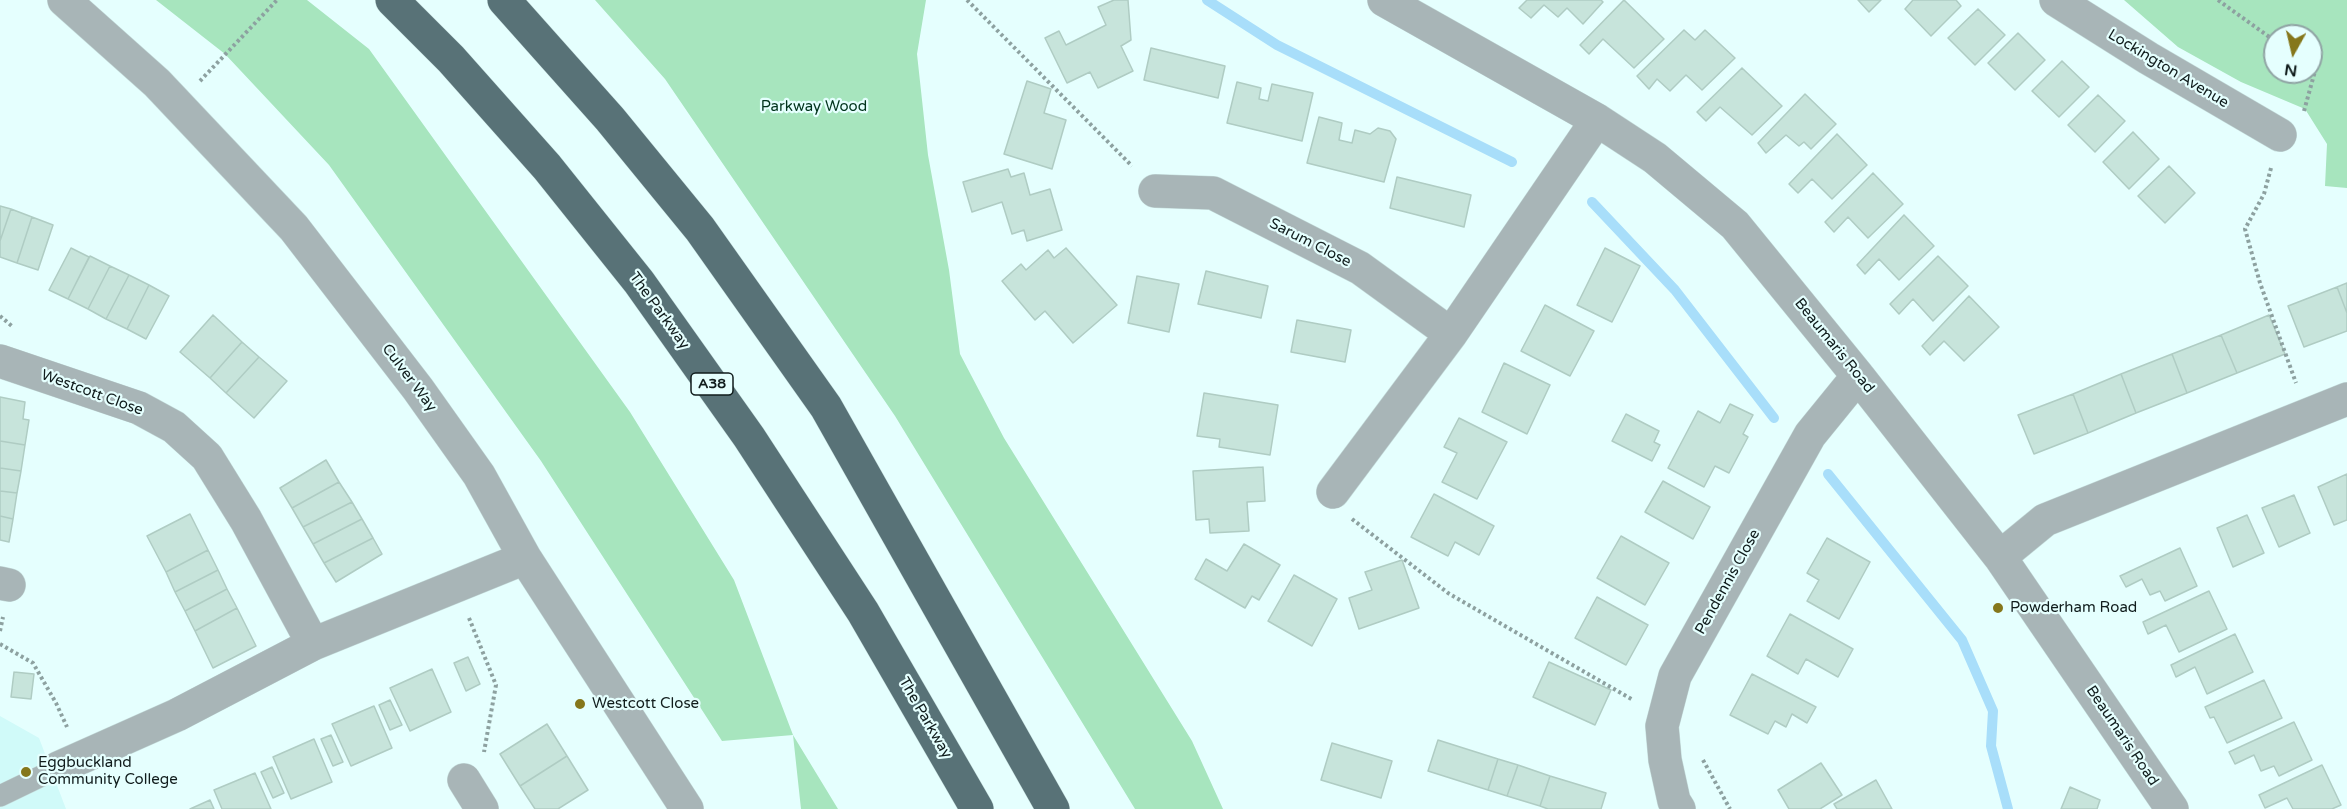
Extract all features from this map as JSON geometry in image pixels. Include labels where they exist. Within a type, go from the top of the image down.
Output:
[{"type":"highway","name":"The Parkway","points":[[392,0],[451,59],[547,167],[639,282],[749,437],[863,612],[977,809]]},
{"type":"highway","points":[[504,0],[610,119],[700,229],[826,407],[1053,809]]},
{"type":"street","name":"Culver Way","points":[[63,0],[158,83],[294,228],[418,389],[479,475],[525,558],[687,809]]},
{"type":"street","name":"Beaumaris Road","points":[[1384,0],[1597,120],[1655,158],[1735,225],[1858,376],[2000,557],[2172,809]]},
{"type":"street","name":"Lockington Avenue","points":[[2056,0],[2148,58],[2280,135]]},
{"type":"street","points":[[1333,492],[1451,334],[1597,120]]},
{"type":"street","name":"Sarum Close","points":[[1155,191],[1213,193],[1360,268],[1451,334]]},
{"type":"street","name":"Westcott Close","points":[[0,361],[139,408],[174,427],[207,457],[246,520],[313,644]]},
{"type":"street","name":"Pendennis Close","points":[[1679,809],[1674,801],[1665,760],[1662,726],[1675,676],[1810,435],[1858,376]]},
{"type":"street","points":[[2000,557],[2045,520],[2347,399]]},
{"type":"street","points":[[70,763],[177,715],[313,644],[525,558]]},
{"type":"street","points":[[464,780],[482,809]]},
{"type":"lane","points":[[7,798],[70,763]]},
{"type":"path","points":[[225,54],[277,0]]},
{"type":"path","points":[[967,0],[1128,160],[1155,191]]},
{"type":"path","points":[[2218,0],[2263,32]]},
{"type":"path","points":[[2305,109],[2312,84]]},
{"type":"path","points":[[2280,135],[2264,194],[2245,229],[2260,283],[2284,349]]},
{"type":"path","points":[[1333,492],[1341,510],[1448,593],[1665,718]]},
{"type":"path","points":[[456,586],[496,685],[482,766],[464,780]]},
{"type":"path","points":[[0,644],[33,663],[56,703],[70,763]]},
{"type":"shaded area","name":"Eggbuckland Community College","points":[[0,716],[39,738],[66,809],[0,809]]},
{"type":"green space","points":[[156,0],[307,0],[369,49],[630,412],[734,580],[793,735],[722,741],[541,461],[329,165],[225,54]]},
{"type":"green space","name":"Parkway Wood","points":[[595,0],[926,0],[917,54],[928,155],[949,270],[960,354],[1004,438],[1192,741],[1223,809],[1135,809],[895,416],[665,79]]},
{"type":"green space","points":[[2124,0],[2347,0],[2347,188],[2325,186],[2327,144],[2305,109],[2241,82],[2178,47]]},
{"type":"green space","points":[[793,735],[838,809],[801,809]]},
{"type":"building","points":[[1114,0],[1128,0],[1131,40],[1121,46],[1133,71],[1098,88],[1090,72],[1067,83],[1045,38],[1059,31],[1066,45],[1106,25],[1098,7]]},
{"type":"building","points":[[1527,0],[1601,0],[1603,2],[1583,24],[1567,8],[1558,17],[1544,5],[1531,18],[1519,8]]},
{"type":"building","points":[[1624,0],[1664,39],[1634,68],[1603,39],[1589,54],[1580,45]]},
{"type":"building","points":[[1858,0],[1881,0],[1869,12]]},
{"type":"building","points":[[1913,0],[1956,0],[1961,6],[1931,36],[1905,9]]},
{"type":"building","points":[[1978,9],[2005,35],[1975,65],[1948,38]]},
{"type":"building","points":[[1684,30],[1695,40],[1705,30],[1735,58],[1702,90],[1686,75],[1670,91],[1657,79],[1649,89],[1637,76]]},
{"type":"building","points":[[2018,33],[2045,60],[2015,90],[1988,63]]},
{"type":"building","points":[[1151,48],[1225,66],[1218,98],[1144,80]]},
{"type":"building","points":[[2062,61],[2089,87],[2059,117],[2032,91]]},
{"type":"building","points":[[1742,68],[1782,106],[1752,135],[1720,107],[1706,121],[1697,112]]},
{"type":"building","points":[[1027,81],[1051,89],[1044,113],[1066,120],[1052,169],[1004,154]]},
{"type":"building","points":[[1237,82],[1261,88],[1259,99],[1268,101],[1272,84],[1313,93],[1302,141],[1227,123]]},
{"type":"building","points":[[1805,94],[1836,124],[1811,149],[1804,142],[1799,146],[1786,135],[1766,153],[1758,143]]},
{"type":"building","points":[[2098,95],[2125,121],[2095,152],[2068,125]]},
{"type":"building","points":[[1319,117],[1342,123],[1339,140],[1352,143],[1355,130],[1370,134],[1378,128],[1390,131],[1396,139],[1384,182],[1307,163]]},
{"type":"building","points":[[2133,132],[2159,159],[2129,189],[2103,162]]},
{"type":"building","points":[[1837,134],[1867,165],[1832,199],[1812,179],[1798,193],[1789,184]]},
{"type":"building","points":[[2169,166],[2195,193],[2165,223],[2138,196]]},
{"type":"building","points":[[1008,169],[1011,177],[1024,173],[1030,195],[1050,189],[1062,230],[1027,241],[1024,230],[1012,234],[1002,202],[972,212],[963,182]]},
{"type":"building","points":[[1873,173],[1903,204],[1868,238],[1848,217],[1834,232],[1825,222]]},
{"type":"building","points":[[1397,177],[1471,195],[1464,227],[1390,208]]},
{"type":"building","points":[[0,206],[11,209],[0,241]]},
{"type":"building","points":[[11,209],[32,217],[17,263],[0,257],[0,241]]},
{"type":"building","points":[[1904,215],[1934,246],[1899,280],[1879,259],[1865,274],[1857,265]]},
{"type":"building","points":[[32,217],[53,225],[38,270],[17,263]]},
{"type":"building","points":[[71,248],[89,257],[68,299],[49,290]]},
{"type":"building","points":[[1066,248],[1117,305],[1073,343],[1045,311],[1035,320],[1002,281],[1021,264],[1026,270],[1048,250],[1054,258]]},
{"type":"building","points":[[1605,248],[1640,266],[1612,322],[1577,305]]},
{"type":"building","points":[[90,256],[110,266],[88,309],[68,299]]},
{"type":"building","points":[[1938,256],[1968,286],[1933,321],[1913,299],[1899,314],[1890,304]]},
{"type":"building","points":[[110,266],[129,275],[106,319],[88,309]]},
{"type":"building","points":[[1206,271],[1268,286],[1261,318],[1198,304]]},
{"type":"building","points":[[129,275],[149,285],[127,329],[106,319]]},
{"type":"building","points":[[1137,276],[1179,284],[1169,332],[1128,323]]},
{"type":"building","points":[[2347,283],[2347,313],[2337,287]]},
{"type":"building","points":[[149,285],[169,296],[146,339],[127,329]]},
{"type":"building","points":[[2337,287],[2347,313],[2347,331],[2304,347],[2288,306]]},
{"type":"building","points":[[1969,296],[1999,327],[1964,361],[1944,341],[1930,355],[1922,346]]},
{"type":"building","points":[[1545,305],[1594,331],[1570,376],[1521,351]]},
{"type":"building","points":[[213,315],[242,342],[210,378],[180,352]]},
{"type":"building","points":[[2269,315],[2285,354],[2237,373],[2221,335]]},
{"type":"building","points":[[1297,320],[1351,330],[1345,362],[1291,352]]},
{"type":"building","points":[[2221,335],[2237,373],[2187,393],[2172,354]]},
{"type":"building","points":[[242,342],[259,357],[226,393],[210,378]]},
{"type":"building","points":[[2172,354],[2187,393],[2136,413],[2121,374]]},
{"type":"building","points":[[259,357],[287,381],[254,418],[226,393]]},
{"type":"building","points":[[1504,363],[1550,385],[1527,434],[1482,412]]},
{"type":"building","points":[[2121,374],[2136,413],[2088,433],[2073,394]]},
{"type":"building","points":[[1204,393],[1278,405],[1270,455],[1219,447],[1220,439],[1197,436]]},
{"type":"building","points":[[2073,394],[2088,433],[2034,454],[2018,415]]},
{"type":"building","points":[[0,397],[25,402],[23,419],[29,420],[25,445],[0,441]]},
{"type":"building","points":[[1730,404],[1753,415],[1743,434],[1748,437],[1729,473],[1715,466],[1704,487],[1668,468],[1698,411],[1720,423]]},
{"type":"building","points":[[1626,414],[1659,431],[1654,442],[1660,445],[1652,461],[1612,441]]},
{"type":"building","points":[[1459,418],[1507,442],[1477,499],[1442,482],[1457,453],[1444,447]]},
{"type":"building","points":[[0,441],[25,445],[21,471],[0,468]]},
{"type":"building","points":[[326,460],[339,482],[292,508],[280,488]]},
{"type":"building","points":[[1263,467],[1265,501],[1247,502],[1249,531],[1210,533],[1209,519],[1196,520],[1193,471]]},
{"type":"building","points":[[0,468],[21,471],[17,493],[0,491]]},
{"type":"building","points":[[2347,474],[2347,520],[2334,525],[2318,487]]},
{"type":"building","points":[[1663,481],[1710,507],[1693,539],[1645,512]]},
{"type":"building","points":[[339,482],[352,502],[303,527],[292,508]]},
{"type":"building","points":[[0,491],[17,493],[13,519],[0,516]]},
{"type":"building","points":[[1434,494],[1494,526],[1479,555],[1455,542],[1448,556],[1411,537]]},
{"type":"building","points":[[2294,495],[2310,533],[2279,547],[2262,508]]},
{"type":"building","points":[[352,502],[362,519],[313,544],[303,527]]},
{"type":"building","points":[[190,514],[208,550],[166,572],[147,536]]},
{"type":"building","points":[[2247,515],[2264,553],[2233,567],[2217,528]]},
{"type":"building","points":[[0,516],[13,519],[9,542],[0,540]]},
{"type":"building","points":[[362,519],[373,538],[324,563],[313,544]]},
{"type":"building","points":[[1621,536],[1669,563],[1645,605],[1597,578]]},
{"type":"building","points":[[373,538],[382,554],[336,582],[324,563]]},
{"type":"building","points":[[1827,538],[1870,562],[1839,619],[1807,601],[1819,580],[1807,573]]},
{"type":"building","points":[[1244,544],[1280,565],[1259,600],[1252,596],[1245,608],[1195,579],[1206,559],[1227,571]]},
{"type":"building","points":[[2180,548],[2197,586],[2165,601],[2160,591],[2150,595],[2142,579],[2126,587],[2120,576]]},
{"type":"building","points":[[208,550],[218,570],[175,592],[166,572]]},
{"type":"building","points":[[1402,560],[1419,608],[1359,629],[1349,598],[1372,590],[1365,572]]},
{"type":"building","points":[[218,570],[227,589],[185,611],[175,592]]},
{"type":"building","points":[[1294,575],[1337,599],[1312,646],[1268,621]]},
{"type":"building","points":[[227,589],[237,608],[195,631],[185,611]]},
{"type":"building","points":[[2209,591],[2227,629],[2179,652],[2166,625],[2148,634],[2143,622]]},
{"type":"building","points":[[1597,597],[1648,625],[1626,665],[1575,638]]},
{"type":"building","points":[[237,608],[256,646],[213,668],[195,631]]},
{"type":"building","points":[[1790,614],[1853,649],[1838,677],[1806,659],[1798,674],[1767,656]]},
{"type":"building","points":[[2235,634],[2253,672],[2207,694],[2195,667],[2176,677],[2171,665]]},
{"type":"building","points":[[468,657],[480,684],[466,691],[454,663]]},
{"type":"building","points":[[1549,662],[1611,690],[1595,725],[1533,697]]},
{"type":"building","points":[[432,669],[451,712],[410,731],[390,688]]},
{"type":"building","points":[[14,672],[34,674],[31,699],[11,697]]},
{"type":"building","points":[[1752,674],[1816,707],[1807,723],[1792,714],[1786,727],[1775,721],[1768,734],[1730,715]]},
{"type":"building","points":[[2264,680],[2282,718],[2227,743],[2214,717],[2210,718],[2205,707]]},
{"type":"building","points":[[390,700],[402,725],[390,730],[379,705]]},
{"type":"building","points":[[374,706],[392,748],[351,766],[332,724]]},
{"type":"building","points":[[2294,722],[2312,760],[2279,776],[2274,766],[2261,771],[2254,755],[2235,764],[2229,752]]},
{"type":"building","points":[[547,724],[567,756],[520,786],[500,754]]},
{"type":"building","points":[[331,735],[343,762],[333,766],[321,739]]},
{"type":"building","points":[[314,739],[332,782],[291,799],[273,757]]},
{"type":"building","points":[[1438,740],[1498,759],[1488,790],[1428,771]]},
{"type":"building","points":[[1332,743],[1392,761],[1381,798],[1321,780]]},
{"type":"building","points":[[567,756],[588,790],[558,809],[535,809],[520,786]]},
{"type":"building","points":[[1498,759],[1518,765],[1507,796],[1488,790]]},
{"type":"building","points":[[1821,763],[1842,795],[1820,809],[1789,809],[1778,790]]},
{"type":"building","points":[[1518,765],[1550,776],[1540,806],[1507,796]]},
{"type":"building","points":[[2322,765],[2341,805],[2332,809],[2293,809],[2287,798],[2265,808],[2259,795]]},
{"type":"building","points":[[272,767],[284,793],[273,798],[261,772]]},
{"type":"building","points":[[255,773],[271,809],[222,809],[214,790]]},
{"type":"building","points":[[1550,776],[1606,793],[1601,809],[1548,809],[1540,806]]},
{"type":"building","points":[[1876,780],[1892,809],[1837,809],[1834,804]]},
{"type":"building","points":[[2070,787],[2100,800],[2097,809],[2061,809]]},
{"type":"building","points":[[210,800],[214,809],[190,809]]},
{"type":"waterway","points":[[1207,0],[1277,45],[1512,162]]},
{"type":"waterway","points":[[1592,202],[1675,290],[1774,418]]},
{"type":"waterway","points":[[1828,474],[1962,640],[1993,711],[1991,746],[2008,809]]},
{"type":"place","name":"Powderham Road","points":[[1998,608]]},
{"type":"place","name":"Westcott Close","points":[[580,704]]},
{"type":"place","name":"Eggbuckland Community College","points":[[26,772]]}]
